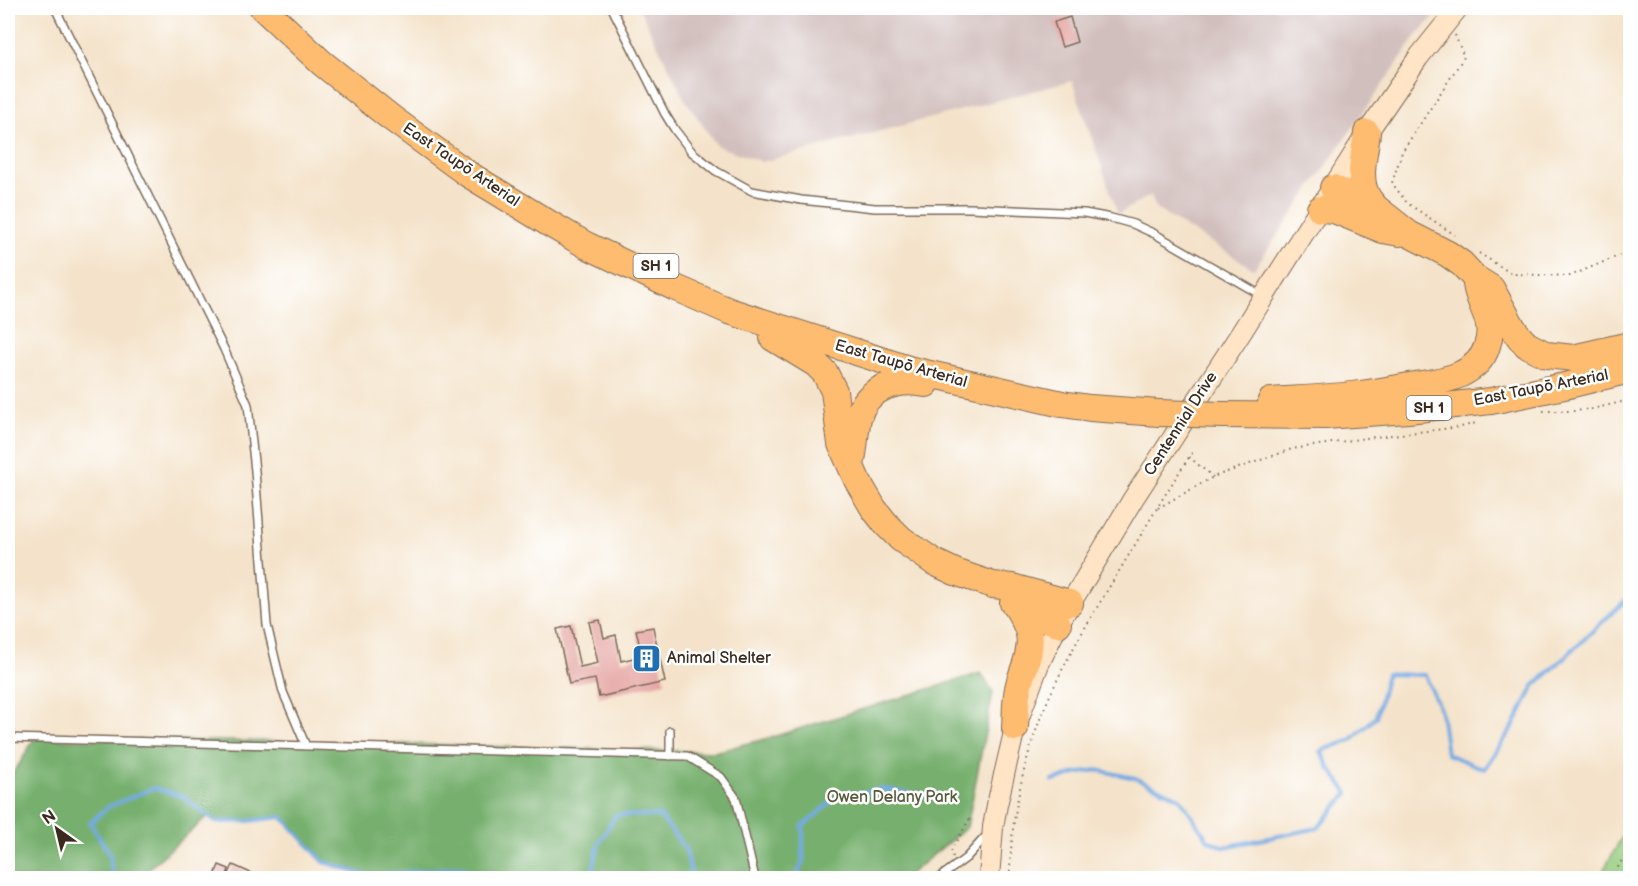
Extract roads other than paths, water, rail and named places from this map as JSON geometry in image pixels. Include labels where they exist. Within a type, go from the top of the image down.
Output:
[{"type":"highway","name":"East Taupō Arterial","points":[[263,8],[322,63],[390,117],[468,174],[586,245],[729,311],[912,370],[1089,408],[1235,406],[1352,402],[1484,385],[1606,361],[1630,354]]},
{"type":"highway","name":"East Taupō Arterial","points":[[280,8],[306,34],[381,99],[446,147],[536,204],[614,247],[739,302],[943,364],[1011,382],[1094,393],[1163,406]]},
{"type":"highway","points":[[1367,133],[1362,174],[1366,195],[1376,208],[1409,234],[1448,254],[1462,264],[1475,278],[1491,288],[1513,328],[1527,345],[1547,356],[1573,358],[1630,345]]},
{"type":"highway","points":[[1326,199],[1376,208]]},
{"type":"highway","points":[[1326,199],[1334,210],[1383,230],[1409,234]]},
{"type":"highway","points":[[1235,406],[1358,394],[1443,380],[1458,375],[1471,368],[1482,358],[1488,346],[1490,332],[1485,308],[1477,296],[1475,278]]},
{"type":"highway","points":[[729,311],[803,355],[825,373],[834,391],[841,444],[866,497],[886,525],[901,540],[954,572],[993,585],[1012,587],[1064,614]]},
{"type":"highway","name":"East Taupō Arterial","points":[[1235,406],[1325,416],[1408,410],[1491,400],[1630,370]]},
{"type":"highway","points":[[851,465],[858,416],[869,397],[887,385],[916,382],[1032,406],[1062,404]]},
{"type":"highway","points":[[993,585],[1004,598],[1015,604],[1064,614]]},
{"type":"highway","points":[[1015,604],[1027,625],[1031,642],[1018,688],[1015,728]]},
{"type":"main road","name":"Centennial Drive","points":[[989,879],[993,827],[1015,728],[1039,664],[1064,614],[1133,499],[1235,343],[1367,133],[1393,93],[1453,13]]},
{"type":"lane","points":[[55,8],[224,350],[248,405],[267,625],[283,692],[306,746]]},
{"type":"lane","points":[[612,8],[675,130],[692,152],[716,171],[752,191],[801,200],[875,208],[971,208],[1084,213],[1111,218],[1155,234],[1264,296]]},
{"type":"lane","points":[[670,731],[670,756]]},
{"type":"lane","points":[[8,738],[687,756],[721,777],[736,798],[754,879]]},
{"type":"lane","points":[[939,879],[966,858],[993,827]]},
{"type":"waterway","points":[[1053,781],[1097,770],[1135,778],[1180,798],[1208,840],[1224,847],[1318,828],[1348,793],[1330,769],[1321,751],[1351,740],[1376,717],[1387,674],[1425,675],[1441,712],[1447,754],[1484,769],[1514,725],[1534,686],[1630,596]]},
{"type":"waterway","points":[[112,878],[110,854],[90,823],[108,807],[153,788],[182,796],[216,822],[282,817],[324,862],[368,876],[461,867],[489,878]]},
{"type":"waterway","points":[[796,878],[803,860],[803,826],[837,797],[883,789],[944,799]]},
{"type":"waterway","points":[[591,878],[599,843],[616,815],[660,816],[686,850],[692,878]]},
{"type":"place","name":"Animal Shelter","points":[[646,658]]},
{"type":"park label","name":"Owen Delany Park","points":[[892,797]]}]
